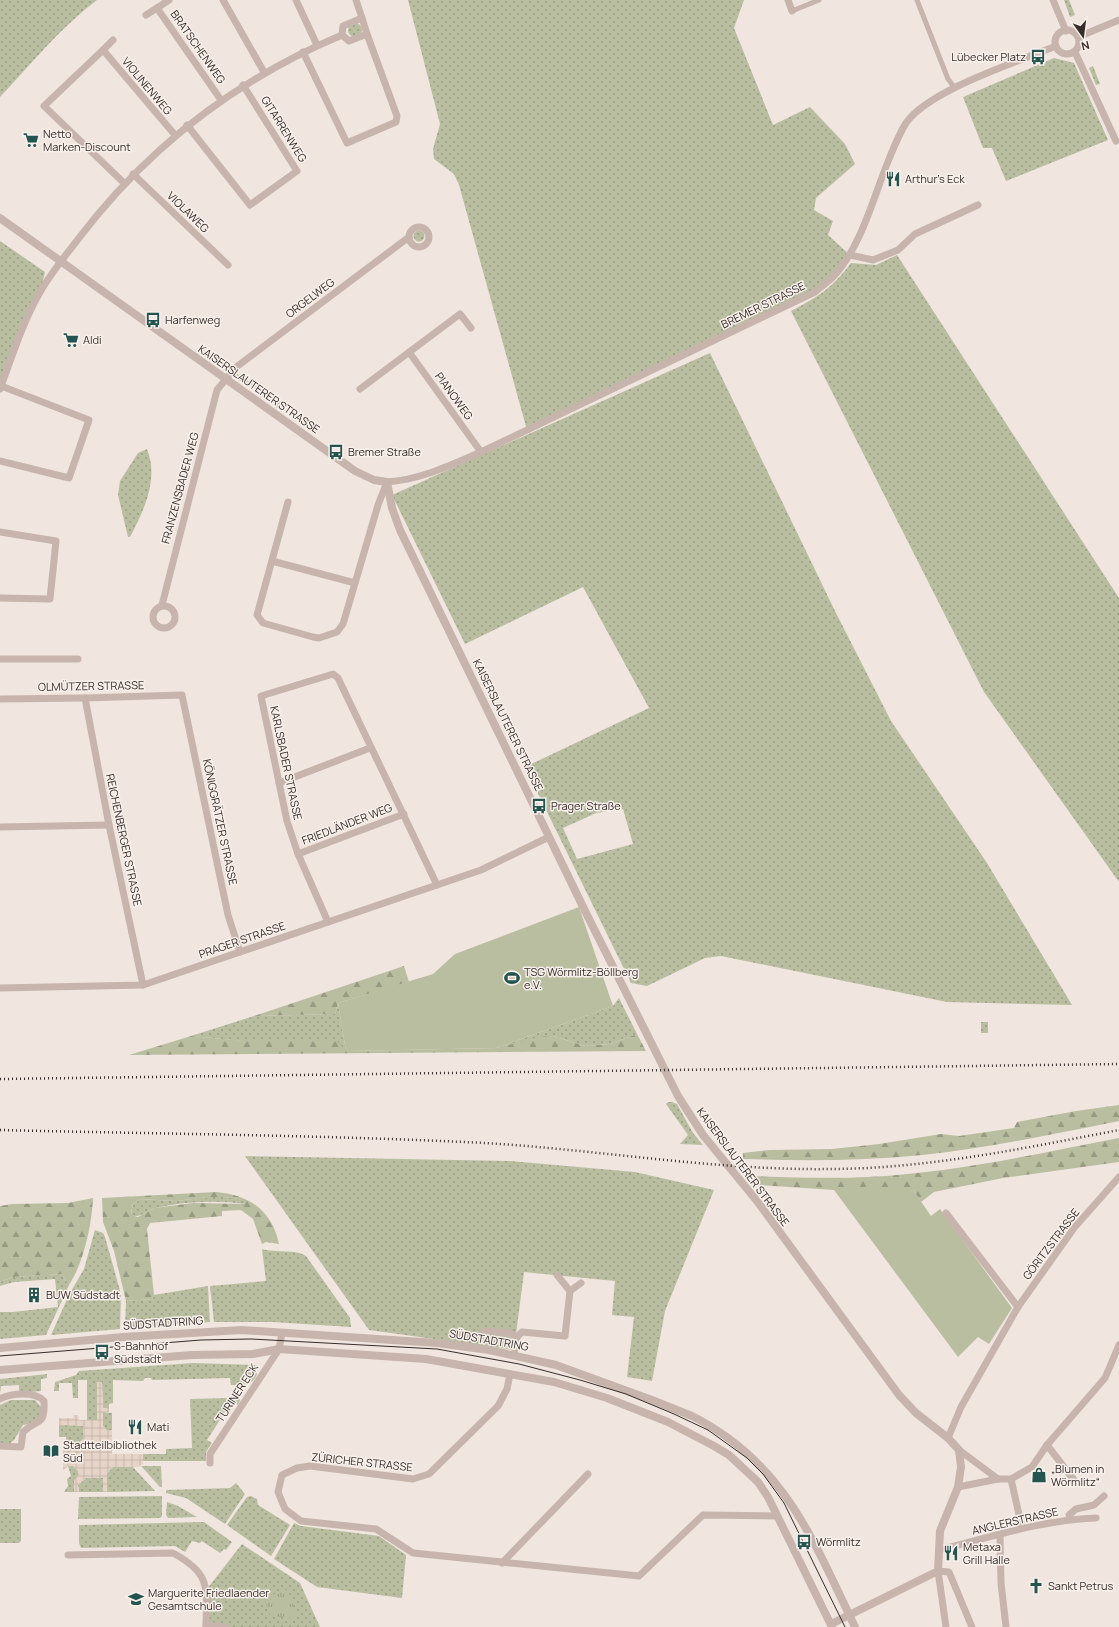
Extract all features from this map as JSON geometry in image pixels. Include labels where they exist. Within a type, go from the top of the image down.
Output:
[{"type":"street","name":"BRATSCHENWEG","points":[[146,15],[169,0]]},
{"type":"street","points":[[223,0],[264,72]]},
{"type":"street","points":[[296,0],[316,45]]},
{"type":"street","points":[[303,52],[347,143],[396,122],[397,116],[356,0]]},
{"type":"street","points":[[788,0],[792,11],[819,0]]},
{"type":"street","points":[[917,0],[948,79],[955,88]]},
{"type":"street","points":[[1053,0],[1066,31]]},
{"type":"street","name":"BRATSCHENWEG","points":[[157,8],[221,100]]},
{"type":"street","points":[[342,35],[343,26],[362,18]]},
{"type":"street","points":[[1078,37],[1119,20]]},
{"type":"street","points":[[1066,31],[1074,33],[1078,37],[1078,48],[1075,52],[1066,54],[1060,52],[1056,46],[1056,38],[1060,33],[1066,31]]},
{"type":"street","points":[[342,35],[349,40],[367,34]]},
{"type":"street","points":[[0,461],[69,478],[89,420],[1,388],[26,319],[40,293],[90,223],[124,183],[187,125],[221,100],[264,72],[316,45],[342,35]]},
{"type":"street","points":[[113,40],[44,106],[124,183]]},
{"type":"street","name":"BREMER STRASSE","points":[[387,482],[411,479],[481,452],[815,292],[833,277],[850,255],[906,123],[932,99],[1056,46]]},
{"type":"street","name":"VIOLINENWEG","points":[[103,50],[175,135]]},
{"type":"street","points":[[1075,52],[1116,141]]},
{"type":"street","name":"GITARRENWEG","points":[[187,125],[250,205],[297,172],[243,85]]},
{"type":"street","name":"VIOLAWEG","points":[[133,174],[228,265]]},
{"type":"street","points":[[850,255],[873,260],[898,250],[915,234],[978,205]]},
{"type":"street","name":"KAISERSLAUTERER STRASSE","points":[[0,218],[355,471],[374,480],[387,482],[392,508],[400,530],[676,1094],[707,1140],[757,1201],[899,1395],[916,1413],[948,1438],[959,1450]]},
{"type":"street","name":"ORGELWEG","points":[[225,378],[235,368],[409,237]]},
{"type":"street","points":[[360,389],[460,314],[471,328]]},
{"type":"street","name":"PIANOWEG","points":[[410,352],[481,452]]},
{"type":"street","name":"FRANZENSBADER WEG","points":[[162,605],[217,390],[225,378]]},
{"type":"street","points":[[288,502],[257,615],[259,620],[263,623],[319,638],[338,632],[344,624],[355,583],[387,482]]},
{"type":"street","points":[[0,532],[56,540],[50,599],[0,598]]},
{"type":"street","points":[[272,561],[355,583]]},
{"type":"street","points":[[0,659],[78,659]]},
{"type":"street","name":"KARLSBADER STRASSE","points":[[328,922],[298,854],[287,821],[261,696],[333,674],[338,678],[370,748],[404,814],[437,885]]},
{"type":"street","name":"OLMÜTZER STRASSE","points":[[0,698],[85,698],[182,695]]},
{"type":"street","name":"KÖNIGGRÄTZER STRASSE","points":[[182,695],[228,915],[240,952]]},
{"type":"street","name":"REICHENBERGER STRASSE","points":[[85,698],[108,825],[143,985]]},
{"type":"street","points":[[279,783],[370,748]]},
{"type":"street","name":"FRIEDLÄNDER WEG","points":[[298,854],[404,814]]},
{"type":"street","points":[[0,827],[108,825]]},
{"type":"street","name":"PRAGER STRASSE","points":[[0,988],[143,985],[481,870],[549,837]]},
{"type":"street","name":"GÖRITZSTRASSE","points":[[948,1438],[961,1408],[1018,1307],[1074,1228],[1119,1177]]},
{"type":"street","points":[[946,1213],[1018,1307]]},
{"type":"street","points":[[517,1336],[526,1331],[565,1336],[570,1291],[557,1275]]},
{"type":"street","points":[[570,1291],[581,1283]]},
{"type":"street","name":"SÜDSTADTRING","points":[[0,1348],[212,1331],[242,1330],[437,1343],[514,1355],[570,1370],[652,1400],[709,1425],[745,1450],[771,1476],[789,1502],[813,1543],[855,1627]]},
{"type":"street","points":[[484,1331],[510,1333],[517,1336]]},
{"type":"street","name":"TURINER ECK","points":[[210,1463],[210,1454],[279,1349],[282,1333]]},
{"type":"street","points":[[514,1355],[517,1336]]},
{"type":"street","points":[[958,1487],[998,1479],[1011,1479],[1032,1467],[1047,1446],[1105,1378],[1119,1345]]},
{"type":"street","points":[[0,1370],[192,1355],[253,1354],[279,1349],[426,1359],[554,1382],[607,1398],[695,1435],[729,1455],[758,1482],[768,1497],[829,1626],[938,1571],[949,1572],[972,1627]]},
{"type":"street","name":"ZÜRICHER STRASSE","points":[[510,1374],[507,1389],[498,1406],[429,1474],[413,1479],[310,1466],[297,1468],[282,1475],[278,1492],[285,1509],[301,1521],[376,1529],[413,1554],[639,1576],[703,1515],[777,1516]]},
{"type":"street","points":[[0,1399],[11,1395],[36,1395],[44,1401],[45,1415],[42,1420],[23,1432],[21,1447],[0,1446]]},
{"type":"street","points":[[1047,1446],[1074,1480]]},
{"type":"street","points":[[959,1450],[998,1479]]},
{"type":"street","points":[[946,1627],[938,1571],[940,1531],[958,1487],[961,1467],[959,1450]]},
{"type":"street","points":[[502,1563],[588,1474]]},
{"type":"street","points":[[1011,1479],[1022,1528]]},
{"type":"street","points":[[1070,1519],[1068,1515],[1071,1511],[1094,1505],[1104,1496]]},
{"type":"street","name":"ANGLERSTRASSE","points":[[939,1550],[1022,1528],[1070,1519],[1096,1518]]},
{"type":"street","points":[[1000,1535],[1001,1583],[1006,1627]]},
{"type":"street","points":[[68,1556],[173,1553],[186,1560],[202,1575],[207,1589],[206,1626],[224,1627]]},
{"type":"green space","points":[[0,0],[97,0],[59,34],[0,97]]},
{"type":"green space","points":[[408,0],[744,0],[734,28],[773,125],[810,107],[845,144],[855,164],[816,198],[814,210],[833,221],[828,235],[850,255],[815,292],[527,430],[459,185],[454,174],[434,159],[433,149],[440,124]]},
{"type":"green space","points":[[1064,0],[1069,0],[1075,15],[1070,17]]},
{"type":"green space","points":[[355,23],[360,25],[362,30],[360,35],[355,37],[350,35],[348,30],[350,25]]},
{"type":"green space","points":[[1054,58],[1074,63],[1108,140],[1006,181],[992,148],[983,148],[963,97]]},
{"type":"green space","points":[[1093,66],[1100,84],[1096,85],[1089,68]]},
{"type":"green space","points":[[417,231],[421,231],[423,232],[423,240],[417,241],[414,238],[414,234]]},
{"type":"green space","points":[[0,241],[45,272],[40,293],[0,389]]},
{"type":"green space","points":[[897,255],[1119,598],[1119,882],[984,692],[791,311],[824,291],[844,272],[851,263],[876,265]]},
{"type":"green space","points":[[710,353],[835,611],[891,721],[987,863],[1072,1005],[947,1002],[721,956],[705,958],[647,986],[631,983],[525,767],[649,708],[583,587],[465,644],[392,495]],"holes":[[[623,809],[633,844],[577,859],[563,828],[596,813]]]},
{"type":"green space","points":[[237,374],[281,402],[282,411],[274,406],[276,403],[244,380],[242,382],[236,378]]},
{"type":"green space","points":[[147,449],[150,460],[151,483],[145,505],[130,537],[128,537],[118,495],[120,481],[138,453]]},
{"type":"green space","name":"TSG Wörmlitz-Böllberg e.V.","points":[[579,907],[613,1006],[496,1048],[346,1051],[338,1003],[433,974],[455,954]]},
{"type":"green space","points":[[404,966],[409,982],[338,1003],[335,1014],[254,1016]]},
{"type":"green space","points":[[619,998],[637,1034],[610,1044],[585,1046],[553,1036],[496,1048],[613,1006]]},
{"type":"green space","points":[[338,1003],[346,1051],[191,1036],[254,1016],[335,1014]]},
{"type":"green space","points":[[981,1022],[988,1022],[988,1033],[981,1033]]},
{"type":"green space","points":[[637,1034],[646,1051],[129,1055],[191,1036],[247,1041],[336,1040],[346,1051],[496,1048],[539,1037],[553,1036],[585,1046],[610,1044]]},
{"type":"green space","points":[[668,1102],[677,1104],[693,1133],[703,1145],[680,1144],[688,1135],[666,1104]]},
{"type":"green space","points":[[1119,1105],[1119,1121],[971,1149],[922,1155],[855,1159],[743,1159],[743,1153],[769,1150],[832,1149],[879,1144],[941,1134],[959,1136],[1014,1128],[1017,1122]]},
{"type":"green space","points":[[1119,1138],[1119,1162],[1003,1178],[934,1192],[921,1202],[913,1190],[834,1190],[759,1185],[746,1176],[837,1178],[899,1175],[994,1162]]},
{"type":"green space","points":[[245,1156],[510,1161],[635,1172],[714,1190],[665,1311],[652,1381],[627,1377],[634,1317],[612,1315],[615,1281],[524,1272],[514,1350],[369,1330]]},
{"type":"green space","points":[[834,1190],[913,1190],[931,1216],[940,1209],[1012,1308],[989,1344],[978,1337],[958,1357]]},
{"type":"green space","points":[[216,1192],[228,1194],[249,1201],[265,1213],[276,1232],[279,1244],[266,1242],[262,1244],[253,1219],[241,1210],[222,1211],[222,1216],[150,1223],[147,1229],[154,1295],[152,1299],[126,1301],[114,1251],[103,1222],[102,1198]],"holes":[[[209,1197],[235,1198],[244,1201],[246,1204],[193,1203],[154,1208],[138,1217],[131,1213],[133,1204],[140,1199],[176,1201]]]},
{"type":"green space","points":[[209,1197],[233,1198],[242,1200],[246,1202],[246,1204],[223,1202],[189,1203],[153,1209],[137,1216],[131,1214],[133,1204],[140,1199],[176,1201]]},
{"type":"green space","points":[[93,1198],[91,1219],[86,1242],[79,1264],[70,1283],[66,1281],[62,1274],[13,1277],[0,1282],[0,1206],[12,1204],[68,1203]]},
{"type":"green space","points":[[95,1230],[103,1233],[105,1237],[121,1294],[120,1329],[51,1335],[69,1295],[84,1269]]},
{"type":"green space","points":[[262,1249],[291,1252],[306,1256],[350,1318],[351,1327],[273,1322],[214,1322],[210,1286],[266,1281]]},
{"type":"green space","points":[[62,1274],[66,1281],[70,1283],[46,1335],[0,1339],[0,1312],[58,1307],[55,1279],[14,1282],[0,1286],[0,1282],[13,1277]]},
{"type":"green space","points":[[208,1286],[210,1322],[125,1329],[126,1301],[152,1299],[154,1295]]},
{"type":"green space","points":[[193,1363],[255,1365],[257,1374],[250,1383],[239,1385],[231,1385],[230,1378],[152,1380],[151,1378],[145,1378],[143,1381],[113,1380],[113,1403],[109,1404],[109,1409],[103,1408],[102,1382],[97,1382],[97,1420],[87,1420],[87,1380],[78,1380],[78,1398],[73,1398],[72,1383],[59,1383],[59,1391],[54,1391],[55,1382],[76,1375],[79,1371]]},
{"type":"green space","points":[[47,1374],[47,1378],[41,1379],[41,1391],[19,1393],[19,1385],[1,1386],[0,1394],[0,1379]]},
{"type":"green space","points":[[231,1393],[235,1393],[240,1396],[240,1400],[238,1405],[232,1401],[207,1440],[212,1443],[206,1452],[206,1461],[143,1461],[143,1454],[166,1454],[166,1449],[192,1448],[190,1399],[231,1398]]},
{"type":"green space","points":[[11,1400],[35,1400],[42,1408],[42,1417],[34,1423],[23,1425],[14,1440],[9,1444],[0,1443],[0,1405]]},
{"type":"green space","points":[[103,1412],[112,1413],[112,1430],[107,1431],[103,1426]]},
{"type":"green space","points":[[59,1425],[83,1425],[84,1438],[74,1448],[66,1448],[66,1437],[59,1437]]},
{"type":"green space","points":[[68,1466],[73,1466],[78,1471],[79,1475],[74,1481],[74,1492],[64,1492],[68,1486],[67,1479],[71,1476]]},
{"type":"green space","points":[[141,1466],[161,1466],[162,1487],[160,1487]]},
{"type":"green space","points":[[113,1467],[133,1467],[155,1491],[107,1492],[107,1473]]},
{"type":"green space","points":[[86,1478],[103,1478],[103,1492],[79,1492],[78,1485]]},
{"type":"green space","points":[[236,1483],[245,1494],[225,1524],[186,1498],[166,1493],[166,1490],[230,1488]]},
{"type":"green space","points":[[162,1496],[162,1516],[160,1518],[78,1519],[79,1497]]},
{"type":"green space","points":[[251,1496],[257,1499],[258,1505],[290,1525],[271,1556],[227,1525],[247,1497]]},
{"type":"green space","points":[[167,1502],[178,1506],[197,1517],[168,1518],[166,1515]]},
{"type":"green space","points":[[0,1509],[21,1509],[21,1541],[19,1543],[0,1543]]},
{"type":"green space","points":[[204,1522],[232,1542],[226,1550],[224,1549],[220,1553],[202,1541],[200,1543],[192,1541],[185,1552],[175,1546],[81,1548],[79,1543],[79,1525]]},
{"type":"green space","points":[[294,1523],[301,1526],[379,1536],[406,1555],[402,1598],[317,1587],[274,1559]]},
{"type":"green space","points":[[242,1544],[300,1583],[320,1627],[225,1627],[206,1625],[207,1589]]},
{"type":"green space","points":[[285,1590],[288,1591],[297,1614],[292,1619],[270,1615],[265,1601],[266,1597]]},
{"type":"shaded area","points":[[97,1382],[102,1382],[103,1408],[109,1409],[109,1412],[103,1412],[103,1426],[107,1431],[112,1430],[112,1454],[143,1454],[143,1464],[138,1467],[113,1467],[107,1473],[107,1492],[103,1492],[103,1478],[86,1478],[78,1485],[79,1492],[74,1492],[74,1481],[79,1475],[78,1471],[73,1466],[68,1466],[63,1471],[63,1448],[74,1448],[84,1438],[83,1426],[59,1425],[59,1418],[73,1418],[73,1415],[78,1415],[79,1420],[97,1420]]},
{"type":"tram line","points":[[0,1356],[201,1340],[251,1339],[437,1349],[519,1364],[626,1394],[708,1430],[747,1458],[763,1474],[784,1503],[845,1627]]},
{"type":"railway","points":[[0,1079],[1119,1064]]},
{"type":"railway","points":[[0,1130],[425,1140],[529,1146],[747,1167],[790,1169],[870,1168],[942,1161],[1013,1150],[1119,1130]]},
{"type":"place","name":"Lübecker Platz","points":[[1038,57]]},
{"type":"place","name":"Netto Marken-Discount","points":[[31,140]]},
{"type":"place","name":"Arthur's Eck","points":[[893,179]]},
{"type":"place","name":"Harfenweg","points":[[153,320]]},
{"type":"place","name":"Aldi","points":[[71,340]]},
{"type":"place","name":"Bremer Straße","points":[[336,452]]},
{"type":"place","name":"Prager Straße","points":[[539,806]]},
{"type":"place","name":"TSG Wörmlitz-Böllberg e.V.","points":[[512,978]]},
{"type":"place","name":"BUW Südstadt","points":[[34,1295]]},
{"type":"place","name":"S-Bahnhof Südstadt","points":[[102,1352]]},
{"type":"place","name":"Mati","points":[[135,1427]]},
{"type":"place","name":"Stadtteilbibliothek Süd","points":[[51,1451]]},
{"type":"place","name":"„Blumen in Wörmlitz“","points":[[1039,1475]]},
{"type":"place","name":"Wörmlitz","points":[[804,1542]]},
{"type":"place","name":"Metaxa Grill Halle","points":[[951,1553]]},
{"type":"place","name":"Sankt Petrus","points":[[1036,1586]]},
{"type":"place","name":"Marguerite Friedlaender Gesamtschule","points":[[136,1599]]}]
